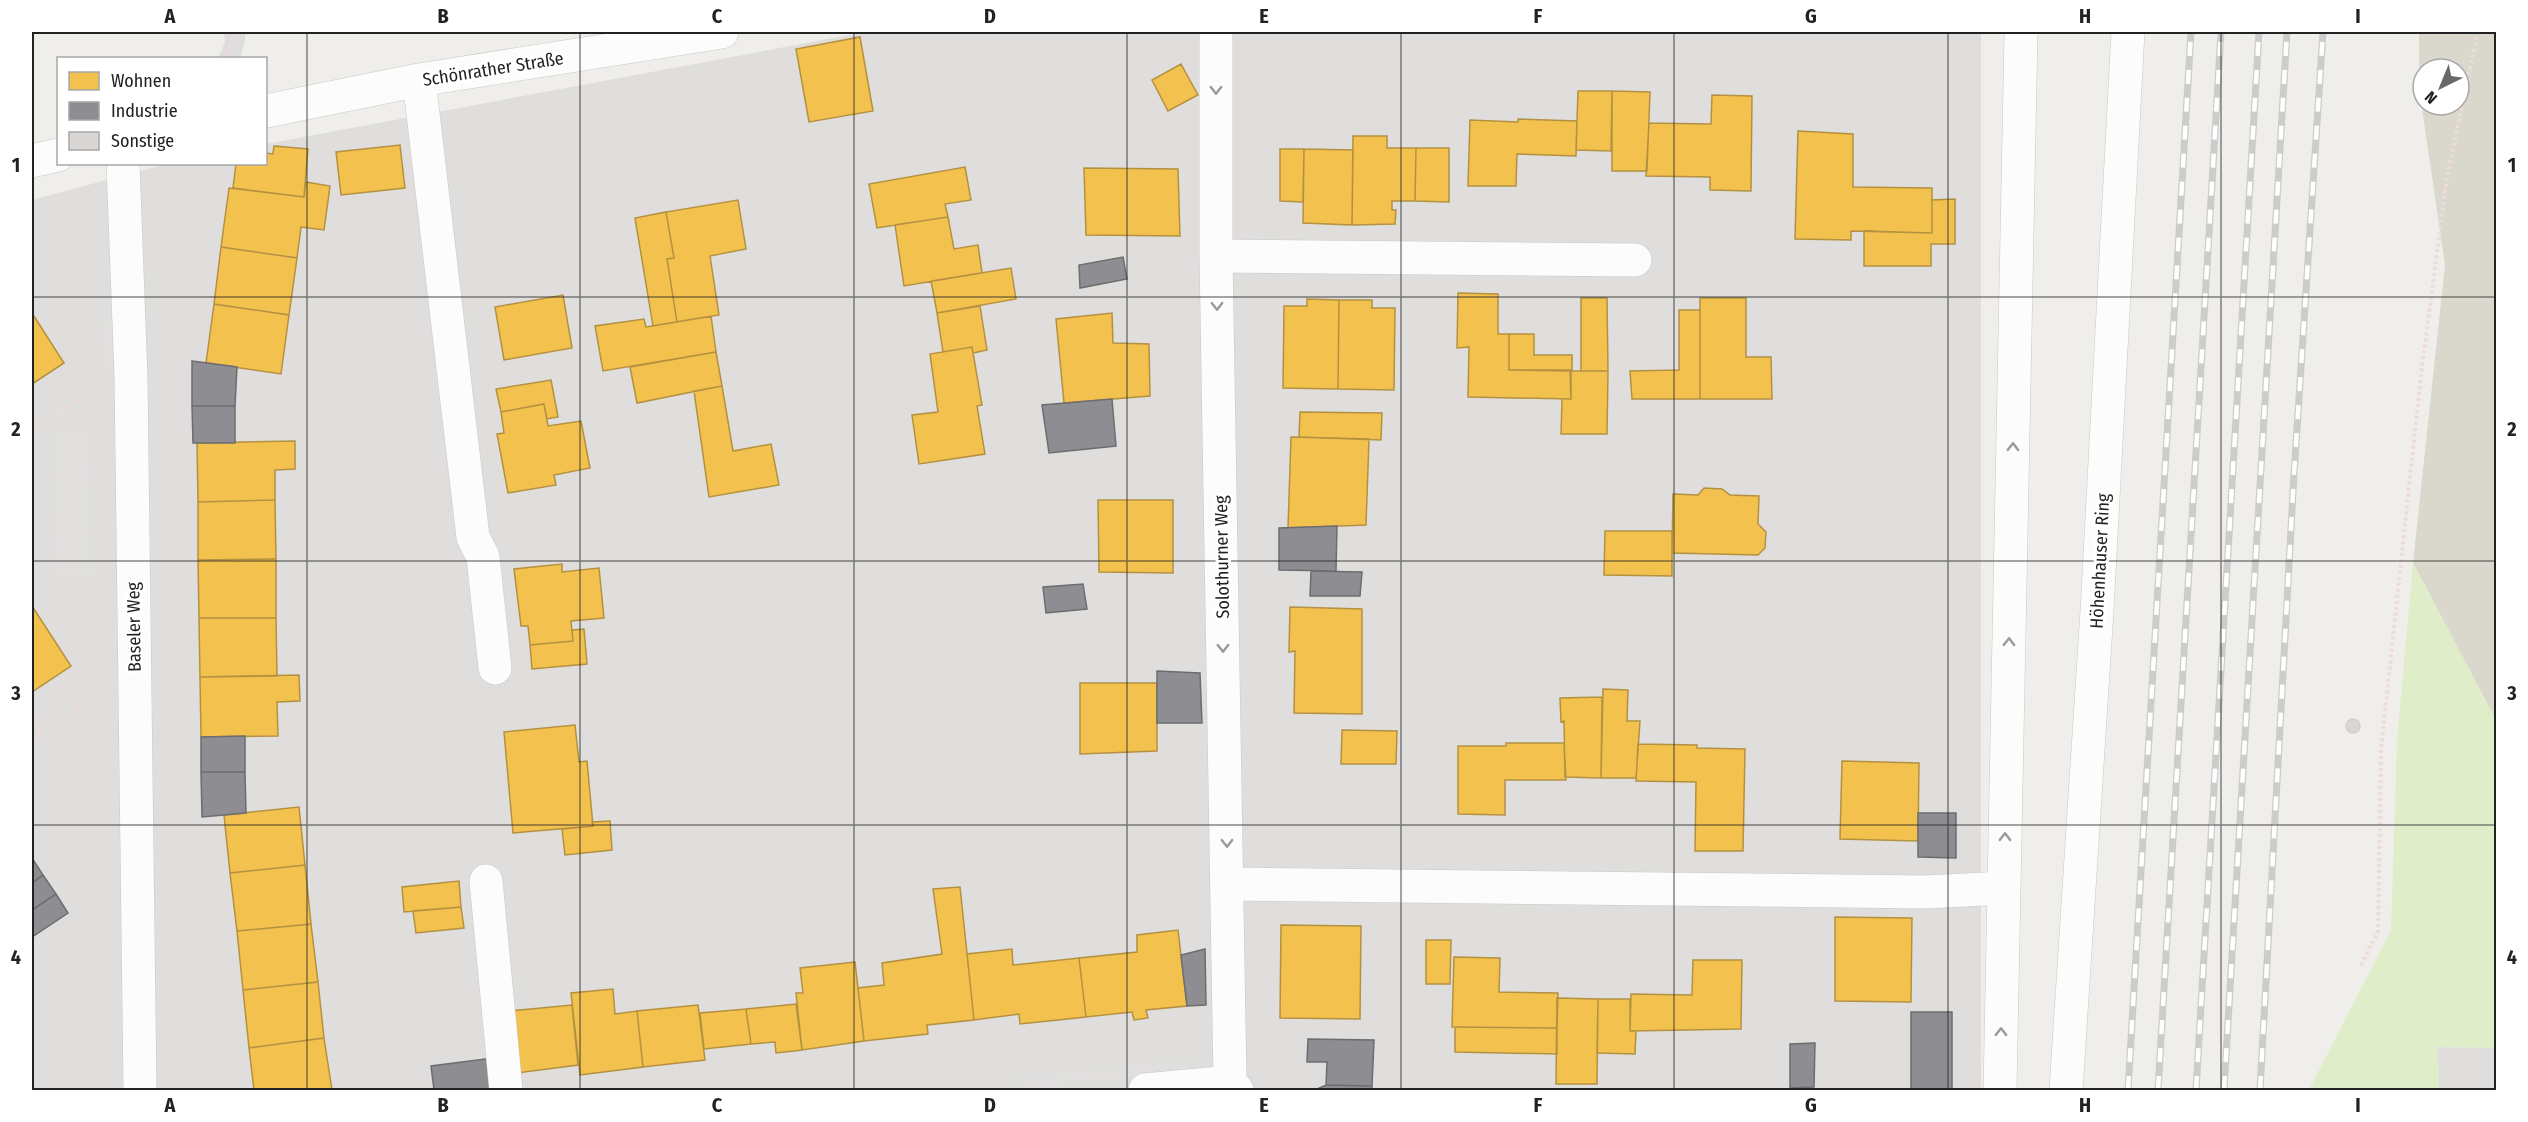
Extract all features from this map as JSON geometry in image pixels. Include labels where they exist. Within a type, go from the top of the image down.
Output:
[{"type":"street","name":"Schönrather Straße","points":[[267,111],[419,80],[722,32]]},
{"type":"street","name":"Solothurner Weg","points":[[1216,32],[1216,256],[1233,1086]]},
{"type":"street","points":[[2000,1090],[2021,32]]},
{"type":"street","name":"Höhenhauser Ring","points":[[2066,1090],[2098,599],[2128,32]]},
{"type":"street","points":[[419,80],[473,537],[483,557],[495,668]]},
{"type":"street","points":[[32,161],[57,155]]},
{"type":"street","name":"Baseler Weg","points":[[123,165],[131,377],[140,1090]]},
{"type":"street","points":[[1216,256],[1635,260]]},
{"type":"street","points":[[486,881],[506,1090]]},
{"type":"street","points":[[1228,884],[1926,892],[2004,888]]},
{"type":"street","points":[[1145,1090],[1233,1086]]},
{"type":"path","points":[[225,57],[235,32]]},
{"type":"path","points":[[2361,965],[2378,931],[2381,750],[2421,375],[2447,176],[2478,32]]},
{"type":"path","points":[[32,430],[91,392],[131,377]]},
{"type":"path","points":[[32,738],[135,671]]},
{"type":"path","points":[[32,717],[41,732]]},
{"type":"shaded area","points":[[865,32],[1981,32],[1981,1090],[32,1090],[32,200],[162,165],[267,165],[267,144]]},
{"type":"shaded area","points":[[2419,32],[2496,32],[2496,720],[2413,563],[2445,265],[2423,117],[2471,117],[2471,57],[2419,57]]},
{"type":"shaded area","points":[[101,290],[116,290],[117,367],[103,367]]},
{"type":"shaded area","points":[[52,432],[91,432],[94,577],[55,577]]},
{"type":"shaded area","points":[[136,454],[151,455],[154,724],[140,724]]},
{"type":"shaded area","points":[[2437,1047],[2496,1048],[2496,1090],[2439,1090]]},
{"type":"shaded area","points":[[1190,1060],[1191,1073],[1022,1090],[1020,1078]]},
{"type":"green space","points":[[2413,563],[2496,720],[2496,1048],[2438,1047],[2439,1090],[2309,1090],[2391,930],[2397,741]]},
{"type":"pier","points":[[224,32],[245,32],[240,57],[218,57],[225,42]]},
{"type":"building: Wohnen","points":[[860,37],[873,111],[809,122],[796,49]]},
{"type":"building: Wohnen","points":[[1181,64],[1198,95],[1168,111],[1152,80]]},
{"type":"building: Wohnen","points":[[1578,91],[1612,91],[1611,151],[1576,150]]},
{"type":"building: Wohnen","points":[[1612,91],[1650,92],[1647,171],[1612,171]]},
{"type":"building: Wohnen","points":[[1712,95],[1752,96],[1751,191],[1710,190],[1710,177],[1646,176],[1649,123],[1711,124]]},
{"type":"building: Wohnen","points":[[1518,119],[1577,121],[1576,156],[1517,154],[1516,186],[1468,186],[1470,120],[1518,122]]},
{"type":"building: Wohnen","points":[[1798,131],[1853,134],[1853,187],[1932,188],[1932,233],[1851,231],[1851,240],[1795,239]]},
{"type":"building: Wohnen","points":[[1353,136],[1387,136],[1387,148],[1416,148],[1415,201],[1392,201],[1392,210],[1396,210],[1395,224],[1352,225]]},
{"type":"building: Wohnen","points":[[400,145],[405,188],[341,195],[336,152]]},
{"type":"building: Wohnen","points":[[274,146],[308,149],[304,197],[233,188],[236,165],[267,165],[267,153],[273,154]]},
{"type":"building: Wohnen","points":[[1416,148],[1449,148],[1449,202],[1415,201]]},
{"type":"building: Wohnen","points":[[1280,149],[1304,149],[1303,202],[1280,201]]},
{"type":"building: Wohnen","points":[[1304,149],[1353,150],[1352,225],[1303,223]]},
{"type":"building: Wohnen","points":[[965,167],[971,200],[945,204],[948,217],[877,228],[869,184]]},
{"type":"building: Wohnen","points":[[1084,168],[1178,169],[1180,236],[1086,235]]},
{"type":"building: Wohnen","points":[[306,182],[330,186],[324,230],[301,227],[297,258],[221,247],[229,188],[304,197]]},
{"type":"building: Wohnen","points":[[1955,199],[1955,244],[1931,244],[1931,266],[1864,266],[1864,231],[1932,233],[1932,200]]},
{"type":"building: Wohnen","points":[[738,200],[746,249],[710,256],[719,315],[677,322],[667,259],[674,258],[666,212]]},
{"type":"building: Wohnen","points":[[666,212],[674,258],[667,259],[677,322],[653,326],[635,218]]},
{"type":"building: Wohnen","points":[[948,217],[954,249],[978,245],[982,273],[904,286],[895,225]]},
{"type":"building: Wohnen","points":[[221,247],[297,258],[289,315],[214,304]]},
{"type":"building: Wohnen","points":[[1011,268],[1016,299],[937,313],[931,281]]},
{"type":"building: Wohnen","points":[[1458,293],[1498,294],[1498,334],[1509,334],[1509,370],[1571,370],[1571,399],[1468,397],[1469,347],[1457,348]]},
{"type":"building: Wohnen","points":[[563,295],[572,348],[504,360],[495,307]]},
{"type":"building: Wohnen","points":[[1581,298],[1607,298],[1608,371],[1581,371]]},
{"type":"building: Wohnen","points":[[1700,298],[1746,298],[1746,357],[1771,357],[1772,399],[1700,399]]},
{"type":"building: Wohnen","points":[[1307,299],[1339,300],[1338,389],[1283,388],[1284,306],[1307,306]]},
{"type":"building: Wohnen","points":[[1339,300],[1372,300],[1372,308],[1395,308],[1394,390],[1338,389]]},
{"type":"building: Wohnen","points":[[214,304],[289,315],[281,374],[206,363]]},
{"type":"building: Wohnen","points":[[980,306],[987,350],[973,353],[972,347],[943,352],[937,313]]},
{"type":"building: Wohnen","points":[[1679,310],[1700,310],[1700,399],[1632,399],[1630,371],[1679,370]]},
{"type":"building: Wohnen","points":[[32,313],[64,363],[32,384]]},
{"type":"building: Wohnen","points":[[1112,313],[1113,343],[1149,344],[1150,396],[1064,403],[1056,319]]},
{"type":"building: Wohnen","points":[[711,316],[716,352],[603,371],[595,326],[644,319],[646,327]]},
{"type":"building: Wohnen","points":[[1509,334],[1534,334],[1534,355],[1572,355],[1572,371],[1509,370]]},
{"type":"building: Wohnen","points":[[972,347],[982,405],[977,406],[985,454],[919,464],[912,415],[938,412],[930,354]]},
{"type":"building: Wohnen","points":[[716,352],[722,386],[637,403],[630,367]]},
{"type":"building: Wohnen","points":[[1570,371],[1608,371],[1607,434],[1561,434],[1562,399],[1571,399]]},
{"type":"building: Wohnen","points":[[551,380],[558,417],[547,419],[544,404],[501,412],[496,389]]},
{"type":"building: Wohnen","points":[[722,386],[733,451],[771,444],[779,485],[709,497],[694,391]]},
{"type":"building: Wohnen","points":[[544,404],[548,426],[581,421],[590,468],[554,475],[556,485],[508,493],[497,434],[504,433],[501,412]]},
{"type":"building: Wohnen","points":[[1300,412],[1382,413],[1381,440],[1299,437]]},
{"type":"building: Wohnen","points":[[1291,437],[1369,439],[1366,525],[1288,528]]},
{"type":"building: Wohnen","points":[[295,441],[295,469],[275,470],[275,500],[198,502],[197,443]]},
{"type":"building: Wohnen","points":[[1704,488],[1722,489],[1730,495],[1759,496],[1758,524],[1766,532],[1765,548],[1758,555],[1672,553],[1673,494],[1698,495]]},
{"type":"building: Wohnen","points":[[275,500],[276,559],[198,560],[198,502]]},
{"type":"building: Wohnen","points":[[1098,500],[1173,500],[1173,573],[1099,572]]},
{"type":"building: Wohnen","points":[[1605,531],[1672,531],[1672,576],[1604,575]]},
{"type":"building: Wohnen","points":[[276,559],[276,618],[199,618],[198,560]]},
{"type":"building: Wohnen","points":[[562,564],[562,572],[599,568],[604,618],[571,621],[573,641],[530,645],[528,626],[521,626],[514,569]]},
{"type":"building: Wohnen","points":[[32,606],[71,666],[32,692]]},
{"type":"building: Wohnen","points":[[1290,607],[1362,609],[1362,714],[1294,713],[1295,651],[1289,652]]},
{"type":"building: Wohnen","points":[[199,618],[276,618],[277,676],[200,677]]},
{"type":"building: Wohnen","points":[[584,629],[587,664],[532,669],[530,645],[573,641],[572,630]]},
{"type":"building: Wohnen","points":[[299,675],[300,701],[277,702],[278,736],[201,737],[200,677]]},
{"type":"building: Wohnen","points":[[1080,683],[1157,683],[1157,751],[1080,754]]},
{"type":"building: Wohnen","points":[[1603,689],[1628,690],[1627,721],[1640,721],[1636,778],[1601,778]]},
{"type":"building: Wohnen","points":[[1602,697],[1601,778],[1565,777],[1564,721],[1561,722],[1560,698]]},
{"type":"building: Wohnen","points":[[575,725],[579,762],[587,761],[593,826],[513,833],[504,732]]},
{"type":"building: Wohnen","points":[[1342,730],[1397,731],[1396,764],[1341,764]]},
{"type":"building: Wohnen","points":[[1506,743],[1564,743],[1566,780],[1505,780],[1505,815],[1458,814],[1458,746],[1506,746]]},
{"type":"building: Wohnen","points":[[1638,744],[1745,749],[1743,851],[1695,851],[1696,782],[1636,781]]},
{"type":"building: Wohnen","points":[[1842,761],[1919,763],[1918,841],[1840,839]]},
{"type":"building: Wohnen","points":[[299,807],[305,865],[230,873],[224,815]]},
{"type":"building: Wohnen","points":[[610,821],[612,850],[565,855],[562,829],[593,826],[592,822]]},
{"type":"building: Wohnen","points":[[305,865],[311,924],[237,931],[230,873]]},
{"type":"building: Wohnen","points":[[459,881],[461,907],[404,912],[402,887]]},
{"type":"building: Wohnen","points":[[960,887],[974,1020],[927,1025],[928,1034],[864,1041],[858,988],[884,985],[882,963],[942,954],[933,889]]},
{"type":"building: Wohnen","points":[[461,907],[464,928],[416,933],[413,911]]},
{"type":"building: Wohnen","points":[[1835,917],[1912,918],[1911,1002],[1835,1001]]},
{"type":"building: Wohnen","points":[[311,924],[318,982],[243,990],[237,931]]},
{"type":"building: Wohnen","points":[[1281,925],[1361,926],[1360,1019],[1280,1018]]},
{"type":"building: Wohnen","points":[[1178,930],[1187,1006],[1146,1010],[1148,1018],[1134,1020],[1132,1012],[1086,1017],[1079,958],[1137,952],[1137,935]]},
{"type":"building: Wohnen","points":[[1426,940],[1451,940],[1450,984],[1426,984]]},
{"type":"building: Wohnen","points":[[1012,949],[1013,965],[1079,958],[1086,1017],[1020,1024],[1019,1014],[974,1020],[967,954]]},
{"type":"building: Wohnen","points":[[1454,957],[1500,958],[1499,992],[1558,993],[1557,1028],[1452,1027]]},
{"type":"building: Wohnen","points":[[1693,960],[1742,960],[1741,1029],[1630,1031],[1631,994],[1692,995]]},
{"type":"building: Wohnen","points":[[855,962],[864,1041],[802,1050],[796,993],[803,993],[800,968]]},
{"type":"building: Wohnen","points":[[318,982],[324,1038],[249,1048],[243,990]]},
{"type":"building: Wohnen","points":[[613,989],[615,1014],[637,1011],[643,1067],[580,1075],[571,993]]},
{"type":"building: Wohnen","points":[[1557,998],[1598,999],[1597,1084],[1556,1084]]},
{"type":"building: Wohnen","points":[[1598,999],[1630,999],[1630,1031],[1636,1031],[1635,1054],[1597,1053]]},
{"type":"building: Wohnen","points":[[796,1004],[802,1050],[776,1053],[775,1042],[751,1044],[746,1009]]},
{"type":"building: Wohnen","points":[[572,1005],[578,1065],[517,1073],[510,1011]]},
{"type":"building: Wohnen","points":[[698,1005],[705,1060],[643,1067],[637,1011]]},
{"type":"building: Wohnen","points":[[746,1009],[751,1044],[704,1049],[700,1013]]},
{"type":"building: Wohnen","points":[[1455,1027],[1557,1028],[1557,1054],[1455,1052]]},
{"type":"building: Wohnen","points":[[324,1038],[332,1090],[254,1090],[249,1048]]},
{"type":"building: Industrie","points":[[1123,257],[1127,279],[1080,288],[1079,265]]},
{"type":"building: Industrie","points":[[192,361],[237,367],[235,406],[192,406]]},
{"type":"building: Industrie","points":[[1112,399],[1116,446],[1049,453],[1042,405]]},
{"type":"building: Industrie","points":[[192,406],[235,406],[235,443],[193,443]]},
{"type":"building: Industrie","points":[[1337,526],[1336,571],[1279,570],[1279,528]]},
{"type":"building: Industrie","points":[[1311,571],[1362,572],[1360,596],[1310,596]]},
{"type":"building: Industrie","points":[[1083,584],[1087,609],[1046,613],[1043,587]]},
{"type":"building: Industrie","points":[[1157,671],[1200,673],[1202,723],[1157,723]]},
{"type":"building: Industrie","points":[[245,736],[245,772],[201,772],[201,737]]},
{"type":"building: Industrie","points":[[201,772],[245,772],[246,813],[202,817]]},
{"type":"building: Industrie","points":[[1918,813],[1956,813],[1956,858],[1918,857]]},
{"type":"building: Industrie","points":[[32,858],[43,875],[32,883]]},
{"type":"building: Industrie","points":[[43,875],[56,894],[32,910],[32,883]]},
{"type":"building: Industrie","points":[[56,894],[68,913],[32,937],[32,910]]},
{"type":"building: Industrie","points":[[1205,949],[1206,1005],[1187,1006],[1181,955]]},
{"type":"building: Industrie","points":[[1911,1012],[1952,1012],[1952,1090],[1911,1090]]},
{"type":"building: Industrie","points":[[1308,1039],[1374,1040],[1372,1086],[1326,1085],[1327,1062],[1307,1062]]},
{"type":"building: Industrie","points":[[1815,1043],[1814,1087],[1790,1088],[1790,1044]]},
{"type":"building: Industrie","points":[[493,1058],[497,1090],[434,1090],[431,1066]]},
{"type":"building: Industrie","points":[[1326,1085],[1372,1086],[1372,1090],[1315,1090]]},
{"type":"building: Sonstige","points":[[2350,719],[2356,719],[2360,726],[2356,733],[2350,733],[2346,729],[2346,723]]},
{"type":"railway","points":[[2128,1090],[2191,32]]},
{"type":"railway","points":[[2158,1090],[2221,32]]},
{"type":"railway","points":[[2196,1090],[2259,32]]},
{"type":"railway","points":[[2224,1090],[2287,32]]},
{"type":"railway","points":[[2260,1090],[2294,474],[2323,32]]}]
